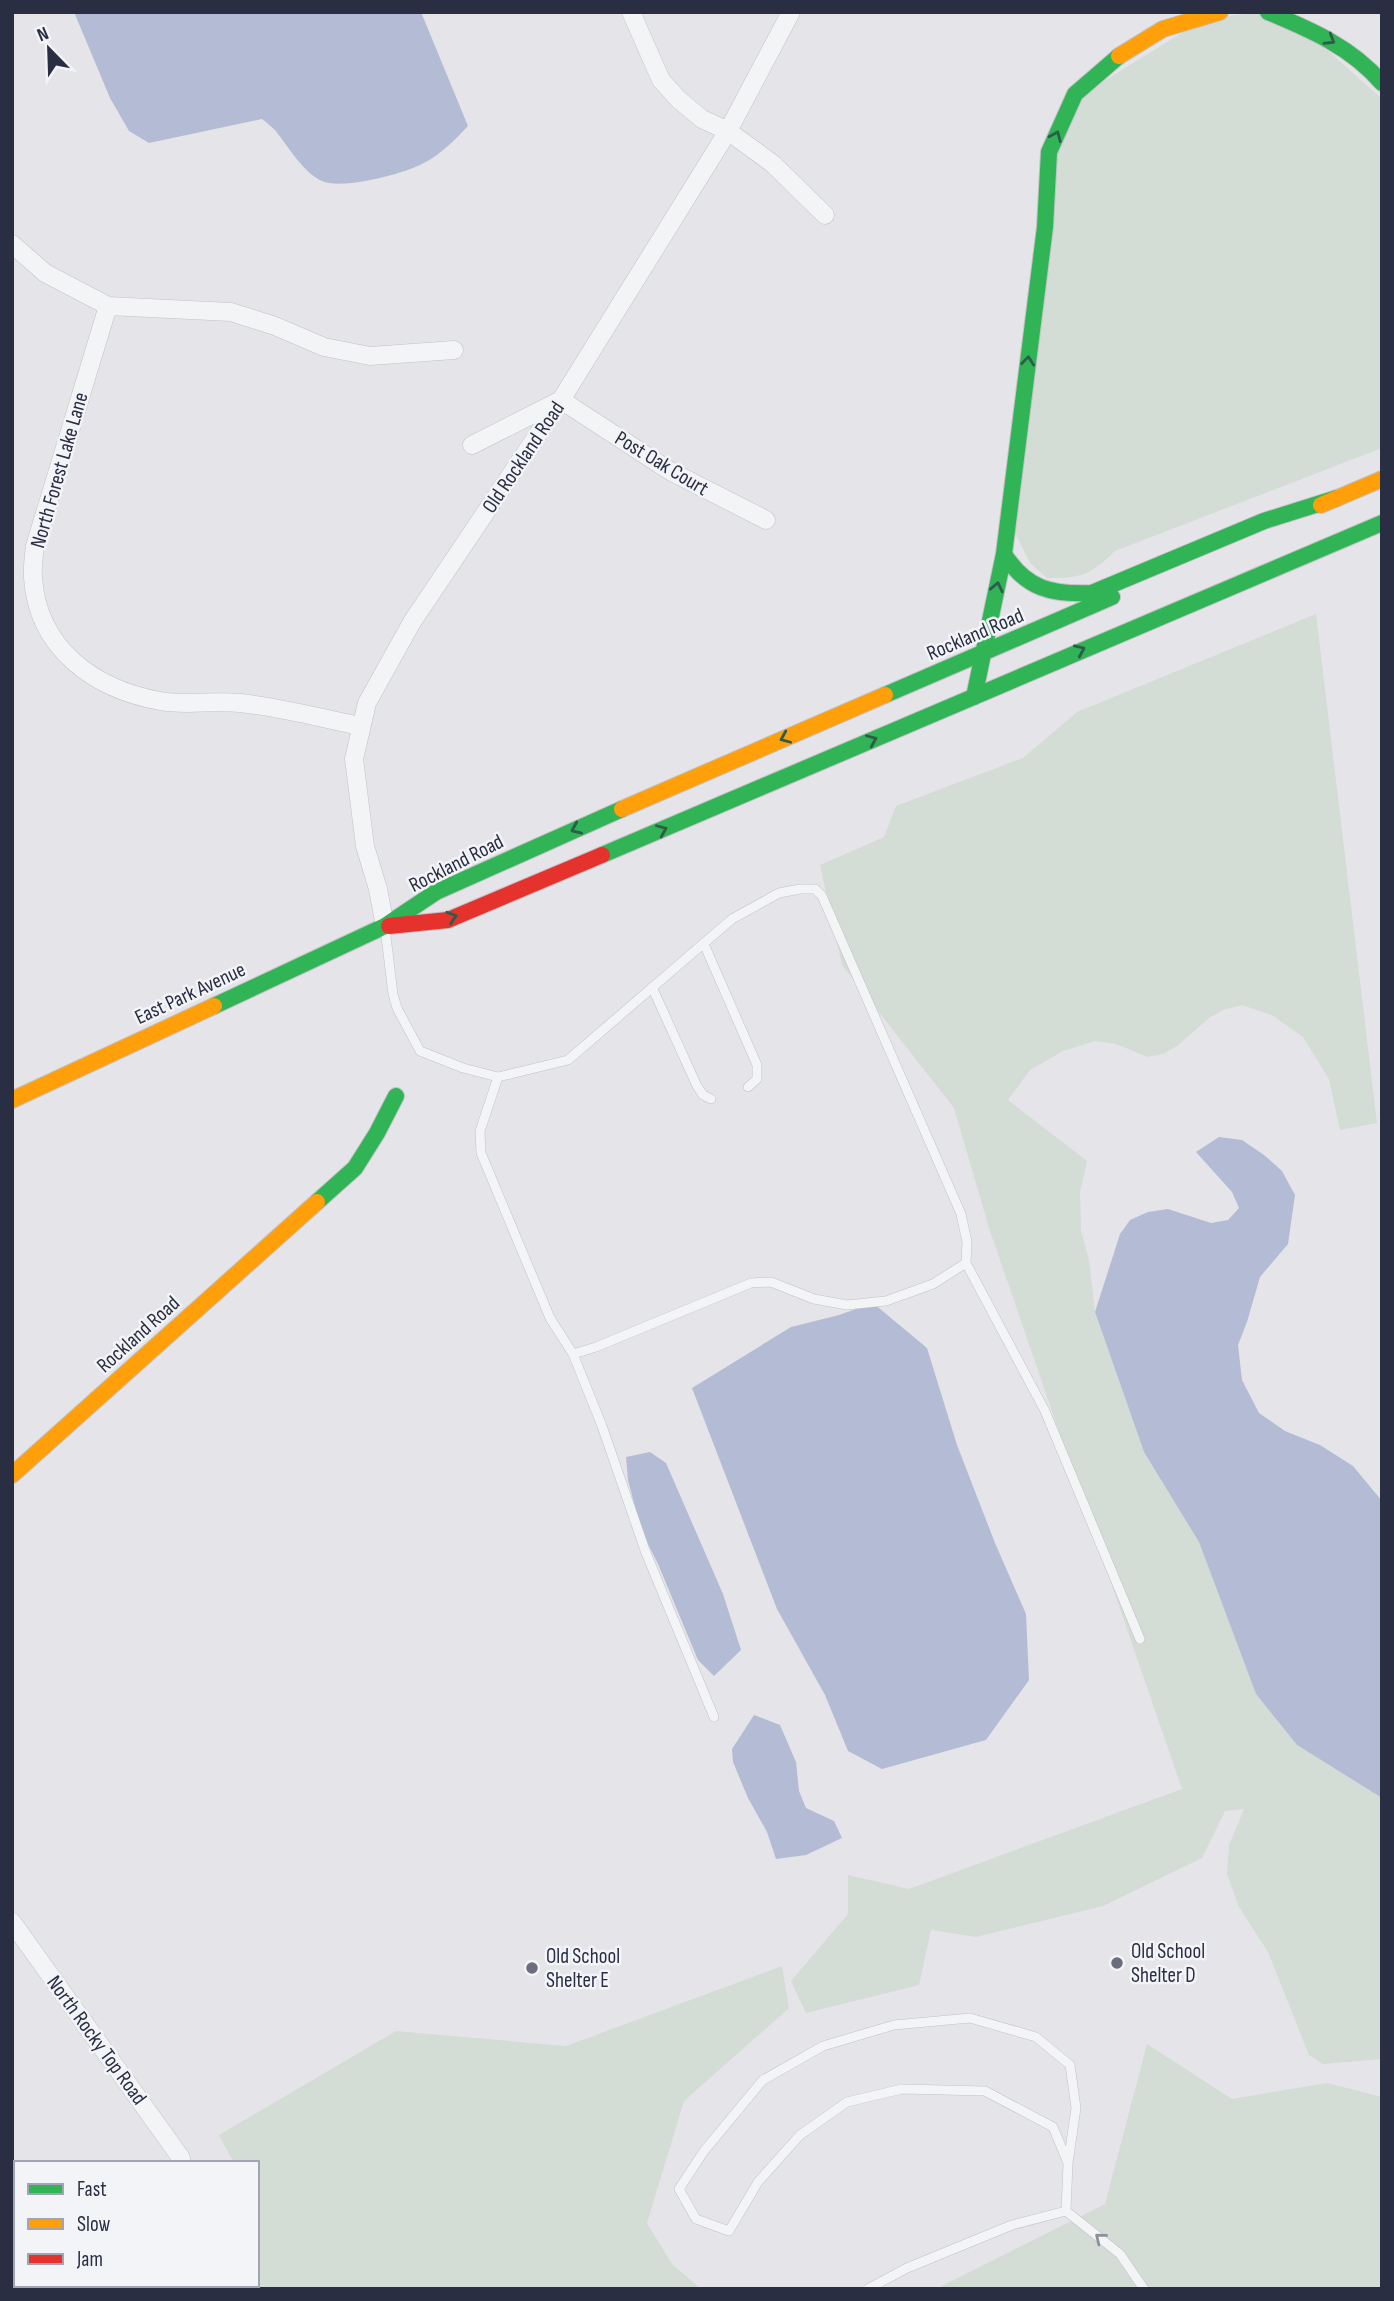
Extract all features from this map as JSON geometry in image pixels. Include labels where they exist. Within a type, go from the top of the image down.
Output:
[{"type":"main road","points":[[974,697],[1004,554],[1045,227],[1049,152],[1075,94],[1116,57],[1163,29],[1220,12]]},
{"type":"main road","points":[[1268,12],[1317,33],[1352,53],[1374,72],[1382,83]]},
{"type":"main road","name":"Rockland Road","points":[[385,926],[436,892],[600,818],[1382,480]]},
{"type":"main road","points":[[1004,554],[1018,574],[1032,583],[1061,594],[1092,593],[1264,521],[1337,498]]},
{"type":"main road","name":"Rockland Road","points":[[385,926],[448,920],[1382,523]]},
{"type":"main road","name":"East Park Avenue","points":[[12,1100],[385,926]]},
{"type":"main road","name":"Rockland Road","points":[[12,1475],[355,1168],[396,1096]]},
{"type":"street","points":[[631,12],[662,80],[678,99],[702,119],[728,131],[773,164],[825,215]]},
{"type":"street","name":"Old Rockland Road","points":[[385,926],[378,889],[365,846],[354,759],[367,703],[412,622],[561,400],[728,131],[791,12]]},
{"type":"street","points":[[12,244],[46,272],[108,306],[231,312],[275,326],[324,347],[370,356],[454,350]]},
{"type":"street","name":"North Forest Lake Lane","points":[[108,306],[35,545],[33,576],[37,601],[62,652],[80,669],[103,682],[127,693],[161,702],[226,701],[259,705],[360,726]]},
{"type":"street","points":[[472,445],[561,400]]},
{"type":"street","name":"Post Oak Court","points":[[561,400],[670,471],[766,520]]},
{"type":"street","name":"North Rocky Top Road","points":[[12,1922],[181,2158]]},
{"type":"lane","points":[[385,926],[393,994],[397,1008],[420,1051],[463,1068],[498,1077],[568,1060],[732,919],[779,893],[800,888],[815,889],[822,896],[961,1214],[968,1242],[966,1263],[1045,1411],[1140,1639]]},
{"type":"lane","points":[[704,944],[757,1065],[757,1079],[748,1087]]},
{"type":"lane","points":[[652,987],[697,1086],[703,1095],[710,1099]]},
{"type":"lane","points":[[498,1077],[480,1130],[481,1153],[550,1318],[573,1354],[602,1426],[646,1553],[714,1717]]},
{"type":"lane","points":[[573,1354],[751,1283],[771,1282],[814,1299],[847,1305],[886,1301],[933,1284],[966,1263]]},
{"type":"lane","points":[[1066,2211],[1068,2164],[1076,2108],[1070,2065],[1036,2037],[970,2018],[894,2025],[823,2046],[763,2080],[704,2151],[679,2189],[696,2219],[729,2231],[758,2182],[800,2135],[847,2102],[902,2090],[985,2091],[1053,2127],[1068,2164]]},
{"type":"lane","points":[[868,2289],[907,2267],[1012,2225],[1066,2211]]},
{"type":"lane","points":[[1066,2211],[1120,2255],[1144,2289]]},
{"type":"shaded area","points":[[1266,12],[1314,38],[1382,99],[1382,448],[1115,551],[1085,574],[1047,578],[1030,563],[1009,520],[1057,150],[1078,97],[1206,18]]},
{"type":"shaded area","points":[[1316,614],[1377,1123],[1340,1130],[1329,1079],[1303,1037],[1272,1015],[1242,1005],[1223,1010],[1209,1018],[1177,1046],[1163,1054],[1148,1057],[1116,1044],[1095,1041],[1063,1051],[1030,1070],[1008,1100],[1087,1161],[1080,1192],[1081,1231],[1089,1260],[1095,1312],[1144,1452],[1199,1542],[1256,1694],[1297,1745],[1382,1798],[1382,2059],[1323,2064],[1309,2055],[1268,1952],[1239,1907],[1227,1874],[1229,1845],[1244,1809],[1225,1811],[1202,1858],[1103,1906],[976,1937],[931,1930],[919,1985],[806,2013],[791,1981],[848,1914],[848,1875],[909,1889],[1182,1789],[989,1228],[954,1108],[842,965],[820,865],[884,837],[896,806],[1023,758],[1077,712]]},
{"type":"shaded area","points":[[782,1966],[789,2008],[684,2101],[647,2223],[672,2264],[701,2289],[12,2289],[14,2238],[14,2287],[259,2287],[259,2161],[233,2161],[219,2135],[396,2031],[566,2046]]},
{"type":"shaded area","points":[[1147,2044],[1232,2099],[1327,2083],[1382,2097],[1382,2289],[936,2289],[1105,2204]]},
{"type":"water","points":[[74,12],[421,12],[468,126],[446,147],[422,164],[387,176],[343,184],[316,178],[275,130],[262,119],[149,143],[129,131],[110,98]]},
{"type":"water","points":[[1219,1137],[1242,1140],[1264,1155],[1282,1171],[1295,1195],[1288,1244],[1260,1277],[1238,1345],[1242,1380],[1259,1413],[1285,1431],[1320,1445],[1353,1466],[1382,1501],[1382,1798],[1297,1745],[1256,1694],[1199,1542],[1144,1452],[1095,1312],[1120,1234],[1130,1220],[1148,1212],[1168,1209],[1211,1223],[1228,1220],[1239,1208],[1232,1192],[1196,1152]]},
{"type":"water","points":[[873,1303],[927,1348],[957,1445],[1026,1614],[1029,1680],[986,1740],[882,1769],[848,1751],[825,1695],[777,1609],[692,1388],[791,1327]]},
{"type":"water","points":[[650,1452],[666,1463],[723,1594],[741,1650],[714,1676],[698,1660],[641,1530],[628,1480],[626,1457]]},
{"type":"water","points":[[754,1715],[780,1725],[796,1762],[799,1791],[806,1808],[834,1821],[842,1838],[806,1855],[776,1859],[767,1832],[748,1798],[733,1762],[732,1749]]},
{"type":"traffic: fast","points":[[1268,12],[1344,49],[1382,83]]},
{"type":"traffic: fast","points":[[974,697],[1004,554],[1045,227],[1049,152],[1075,94],[1119,56]]},
{"type":"traffic: fast","points":[[1004,554],[1021,575],[1041,587],[1064,593],[1092,593],[1264,521],[1337,498]]},
{"type":"traffic: fast","points":[[602,855],[1382,523]]},
{"type":"traffic: fast","points":[[885,695],[1112,597]]},
{"type":"traffic: fast","points":[[214,1006],[385,926],[436,892],[622,809]]},
{"type":"traffic: fast","points":[[317,1202],[355,1168],[396,1096]]},
{"type":"traffic: slow","points":[[1119,56],[1163,29],[1220,12]]},
{"type":"traffic: slow","points":[[1321,505],[1382,479]]},
{"type":"traffic: slow","points":[[622,809],[885,695]]},
{"type":"traffic: slow","points":[[12,1100],[214,1006]]},
{"type":"traffic: slow","points":[[12,1475],[317,1202]]},
{"type":"traffic: jam","points":[[389,926],[448,920],[602,855]]},
{"type":"place","name":"Old School Shelter D","points":[[1117,1963]]},
{"type":"place","name":"Old School Shelter E","points":[[532,1968]]}]
